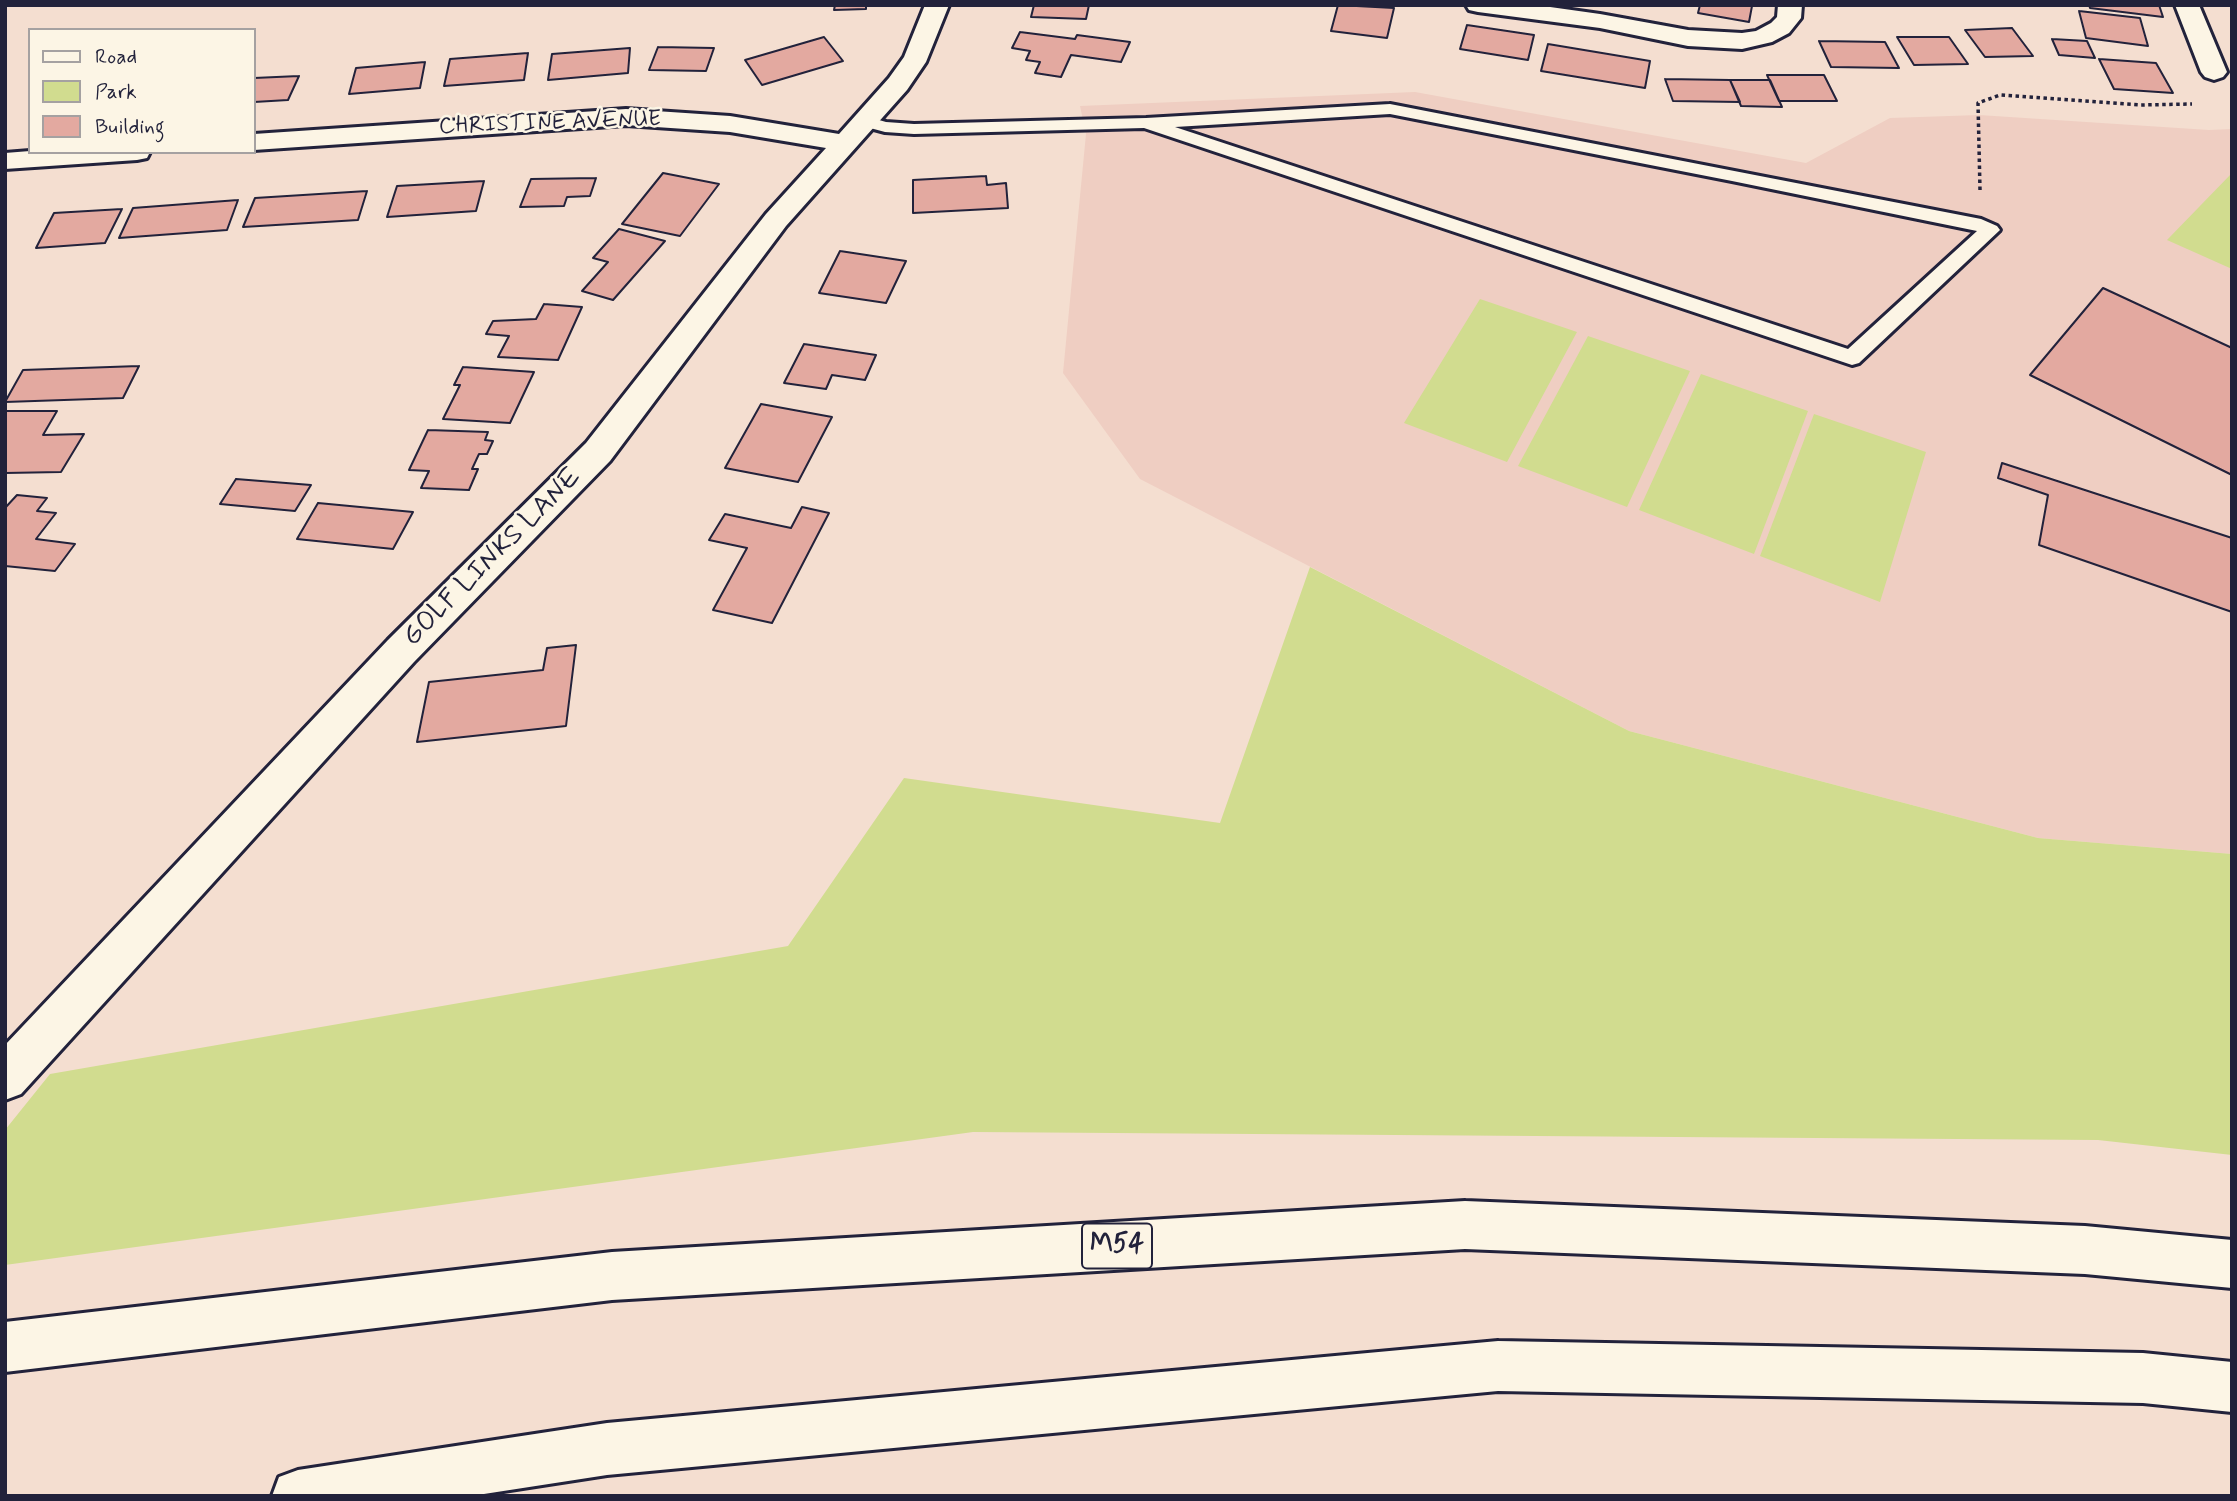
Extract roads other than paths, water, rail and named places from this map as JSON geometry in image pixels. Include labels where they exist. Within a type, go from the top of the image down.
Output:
[{"type":"main road","name":"GOLF LINKS LANE","points":[[5,1078],[401,651],[598,452],[776,220],[898,84],[917,57],[937,5]]},
{"type":"main road","points":[[1478,5],[1600,21],[1714,41],[1742,41],[1763,37],[1780,28],[1789,18],[1790,5]]},
{"type":"main road","points":[[2187,5],[2214,72]]},
{"type":"main road","name":"CHRISTINE AVENUE","points":[[256,142],[626,117],[855,132]]},
{"type":"main road","points":[[5,161],[116,154]]},
{"type":"main road","name":"M54","points":[[5,1348],[612,1276],[1465,1225],[2085,1250],[2232,1264]]},
{"type":"main road","points":[[298,1496],[607,1449],[1499,1366],[2143,1378],[2232,1387]]},
{"type":"lane","points":[[855,132],[884,127],[914,129],[1146,122],[1390,109],[1980,225],[1990,230],[1852,358],[1146,122]]}]
